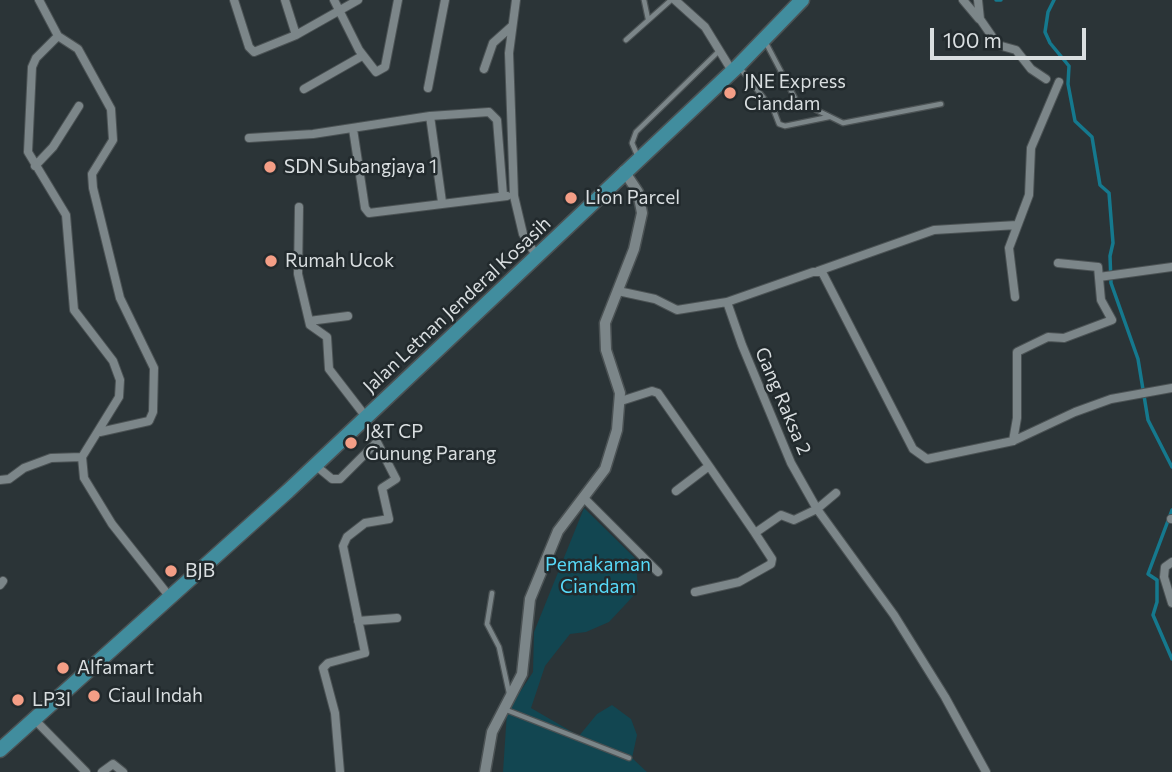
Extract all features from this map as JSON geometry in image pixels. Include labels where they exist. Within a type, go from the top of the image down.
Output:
[{"type":"highway","name":"Jalan Letnan Jenderal Kosasih","points":[[169,596],[316,466],[735,68],[802,0]]},
{"type":"highway","points":[[0,750],[169,596]]},
{"type":"street","points":[[39,0],[58,36],[78,49],[111,109],[113,140],[95,168],[92,180],[120,298],[154,368],[153,412],[149,421],[100,432]]},
{"type":"street","points":[[234,0],[249,47],[254,52],[265,50],[296,35],[358,0]]},
{"type":"street","points":[[285,0],[296,35]]},
{"type":"street","points":[[334,0],[372,71],[383,70],[398,0]]},
{"type":"street","points":[[428,88],[445,0]]},
{"type":"street","points":[[516,0],[512,26],[514,196],[523,234],[537,257]]},
{"type":"street","points":[[673,0],[705,27],[735,68]]},
{"type":"street","points":[[963,0],[998,45],[1016,50],[1031,69],[1046,79]]},
{"type":"street","points":[[978,0],[979,19]]},
{"type":"street","points":[[484,69],[493,43],[512,26]]},
{"type":"street","points":[[58,36],[36,58],[32,67],[28,152],[35,166],[58,196],[66,215],[74,310],[113,361],[120,380],[119,397],[100,432],[82,457],[84,478],[96,501],[135,556],[169,596]]},
{"type":"street","points":[[304,89],[362,56]]},
{"type":"street","points":[[1015,297],[1009,248],[1029,195],[1031,148],[1059,82]]},
{"type":"street","points":[[35,166],[53,147],[79,106]]},
{"type":"street","points":[[248,138],[353,129],[430,116],[478,112],[496,117],[503,195]]},
{"type":"street","points":[[430,116],[442,202]]},
{"type":"street","points":[[353,129],[366,211],[374,214],[442,202],[514,196]]},
{"type":"street","points":[[485,772],[492,732],[522,674],[530,599],[558,531],[608,461],[621,401],[606,350],[604,332],[607,316],[636,242],[642,213],[638,192],[624,171]]},
{"type":"street","points":[[299,207],[298,274],[309,321],[327,337],[331,372],[366,417]]},
{"type":"street","points":[[618,291],[655,299],[677,310],[727,302],[934,230],[1017,225]]},
{"type":"street","points":[[1013,442],[1017,418],[1017,352],[1048,337],[1064,338],[1111,321],[1101,300],[1098,266],[1058,263]]},
{"type":"street","points":[[1100,278],[1172,267]]},
{"type":"street","points":[[818,271],[825,275],[874,375],[918,454],[932,459],[1013,442],[1075,412],[1111,399],[1172,388]]},
{"type":"street","name":"Gang Raksa 2","points":[[727,302],[786,451],[817,509],[894,615],[945,697],[986,772]]},
{"type":"street","points":[[309,321],[348,316]]},
{"type":"street","points":[[621,401],[652,391],[658,393],[772,559],[771,564],[739,582],[695,592]]},
{"type":"street","points":[[316,466],[332,479],[340,479],[377,442],[396,479],[382,488],[389,519],[365,523],[347,537],[343,546],[364,654],[328,663],[323,668],[335,713],[340,772]]},
{"type":"street","points":[[0,480],[9,479],[24,468],[51,458],[82,457]]},
{"type":"street","points":[[676,491],[709,466]]},
{"type":"street","points":[[755,533],[781,515],[793,521],[817,509],[836,493]]},
{"type":"street","points":[[584,498],[658,572]]},
{"type":"street","points":[[1172,562],[1165,567],[1164,577],[1172,603]]},
{"type":"street","points":[[358,621],[397,618]]},
{"type":"street","points":[[35,720],[86,772]]},
{"type":"street","points":[[102,772],[113,764],[123,772]]},
{"type":"lane","points":[[643,0],[648,20]]},
{"type":"lane","points":[[626,40],[673,0]]},
{"type":"lane","points":[[764,38],[796,100],[843,122],[941,104]]},
{"type":"lane","points":[[639,158],[632,143],[636,132],[720,50]]},
{"type":"lane","points":[[735,68],[774,111],[779,124],[785,126],[831,117]]},
{"type":"lane","points":[[774,111],[796,100]]},
{"type":"lane","points":[[492,593],[487,624],[499,647],[510,698]]},
{"type":"lane","points":[[504,709],[629,758]]},
{"type":"green space","name":"Pemakaman Ciandam","points":[[584,508],[636,559],[638,591],[609,622],[586,632],[570,634],[545,666],[531,708],[579,736],[597,714],[612,705],[631,719],[637,735],[632,758],[647,772],[503,772],[507,712],[533,672],[534,632]]},
{"type":"waterway","points":[[996,0],[1001,0]]},
{"type":"waterway","points":[[1054,0],[1048,12],[1045,32],[1050,43],[1069,66],[1068,84],[1075,121],[1092,137],[1100,185],[1109,193],[1113,243],[1110,256],[1111,283],[1138,359],[1148,420],[1172,467]]},
{"type":"waterway","points":[[1172,510],[1148,574],[1157,580],[1157,602],[1153,615],[1172,659]]},
{"type":"place","name":"JNE Express Ciandam","points":[[730,93]]},
{"type":"place","name":"SDN Subangjaya 1","points":[[270,167]]},
{"type":"place","name":"Lion Parcel","points":[[571,198]]},
{"type":"place","name":"Rumah Ucok","points":[[271,261]]},
{"type":"place","name":"J&T CP Gunung Parang","points":[[351,443]]},
{"type":"place","name":"BJB","points":[[171,571]]},
{"type":"place","name":"Alfamart","points":[[63,668]]},
{"type":"place","name":"Ciaul Indah","points":[[94,696]]},
{"type":"place","name":"LP3I","points":[[18,700]]}]
